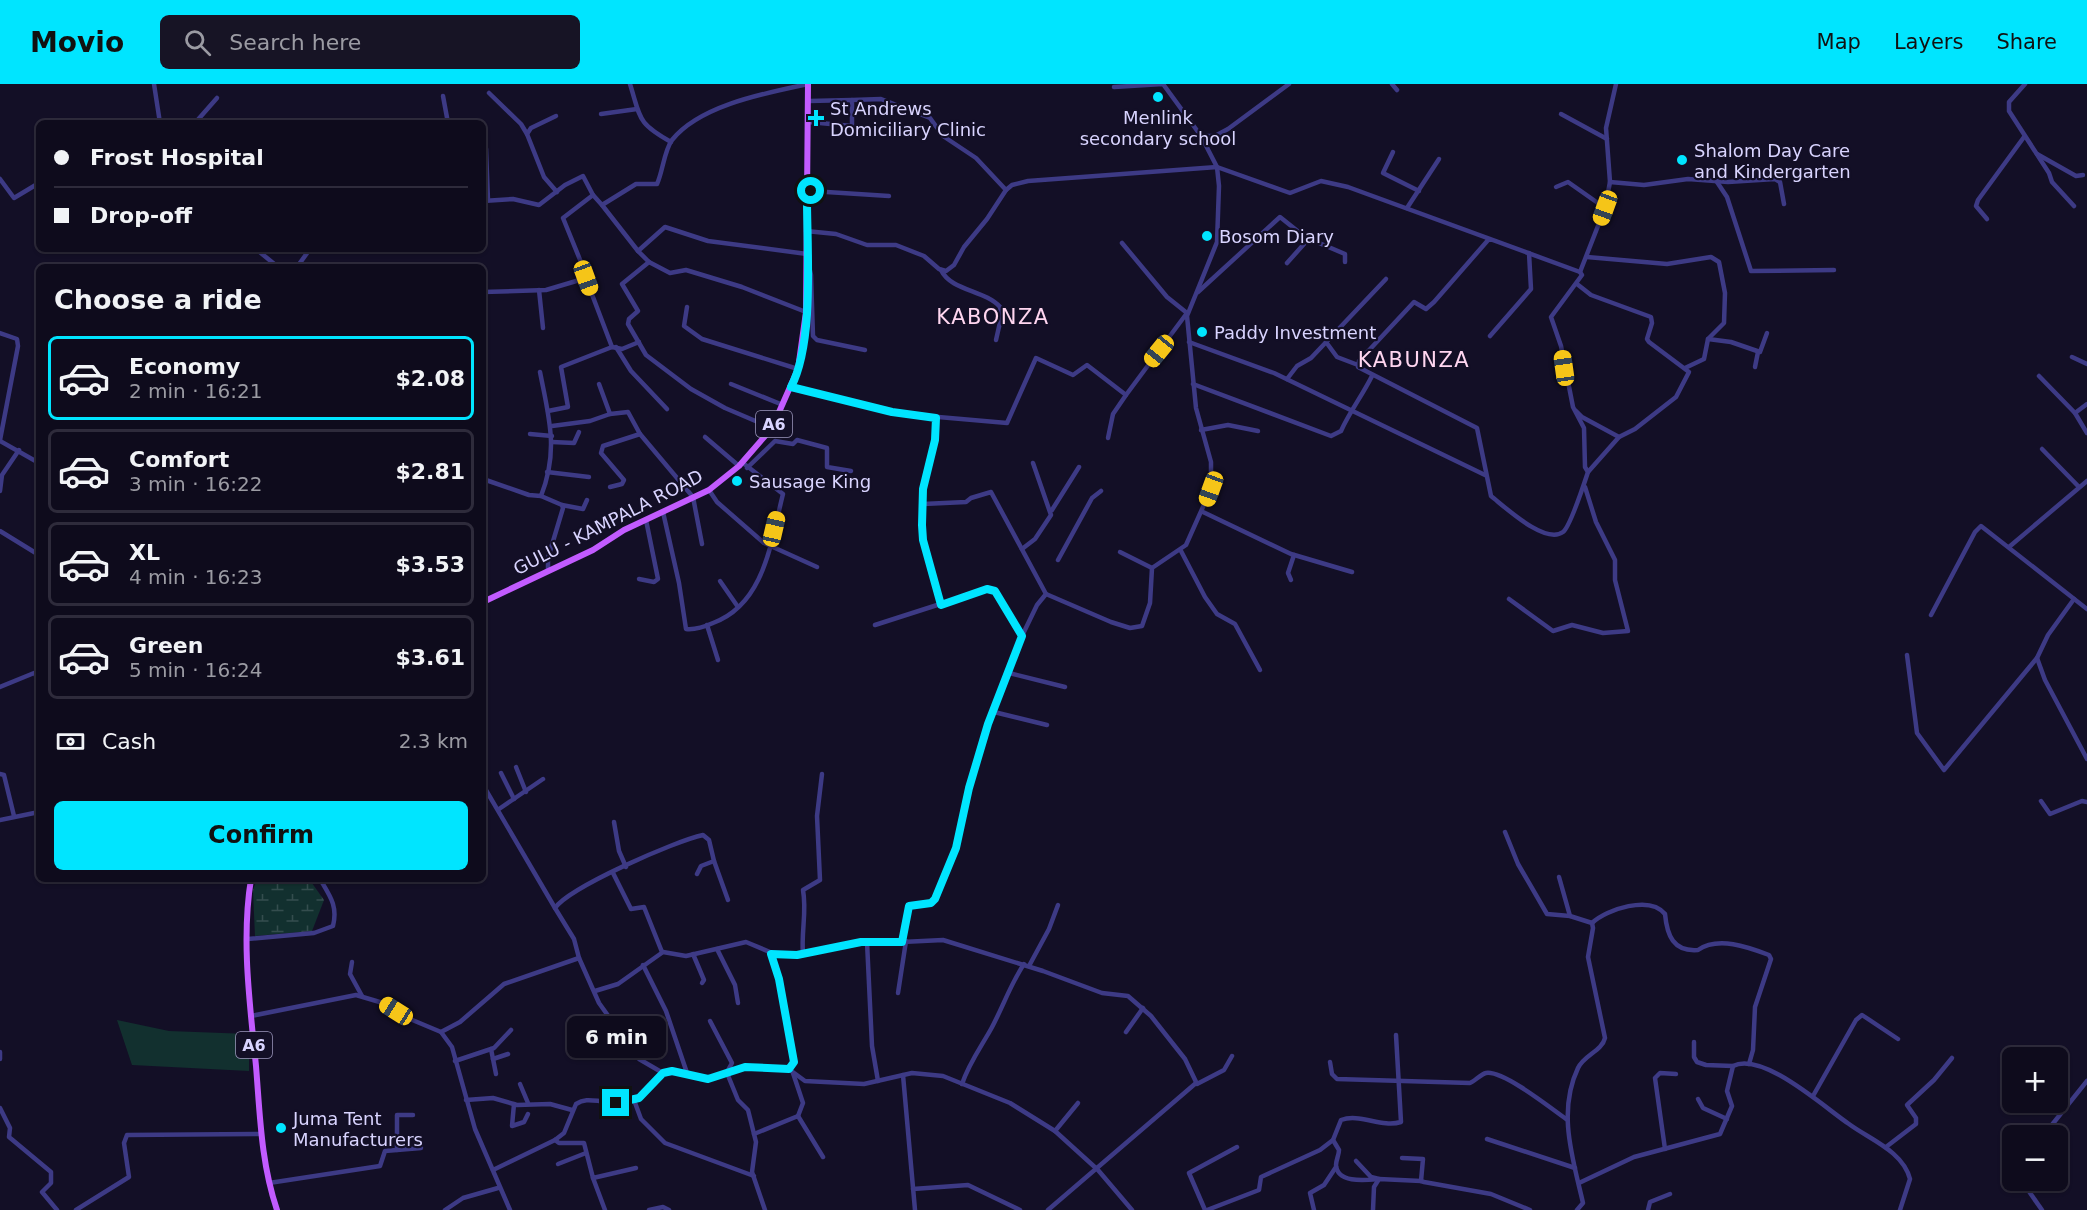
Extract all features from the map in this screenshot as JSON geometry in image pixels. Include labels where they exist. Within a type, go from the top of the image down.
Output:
[{"type":"main road","name":"GULU - KAMPALA ROAD","points":[[486,601],[593,550],[624,530],[709,490],[743,466],[772,428],[798,369],[806,312],[808,84]]},
{"type":"main road","name":"A6","points":[[251,882],[248,939],[260,1134],[269,1183],[277,1210]]},
{"type":"street","points":[[154,84],[160,120]]},
{"type":"street","points":[[630,84],[636,99],[636,109],[644,125],[671,142]]},
{"type":"street","points":[[602,205],[636,184],[657,184],[671,142],[699,117],[751,98],[808,84]]},
{"type":"street","points":[[1108,438],[1113,414],[1187,314],[1197,293],[1217,242],[1219,186],[1217,166],[1201,136],[1163,84],[1114,87]]},
{"type":"street","points":[[1201,136],[1215,136],[1228,129],[1289,84]]},
{"type":"street","points":[[1392,84],[1397,90]]},
{"type":"street","points":[[1588,472],[1585,467],[1584,428],[1573,407],[1561,346],[1551,317],[1582,275],[1580,272],[1605,208],[1610,182],[1607,121],[1616,84]]},
{"type":"street","points":[[2025,84],[2008,106],[2052,182],[2074,206]]},
{"type":"street","points":[[489,93],[521,124],[544,177],[557,192]]},
{"type":"street","points":[[443,96],[447,120]]},
{"type":"street","points":[[198,120],[217,98]]},
{"type":"street","points":[[809,101],[881,99],[930,118],[943,136],[976,158],[1006,190]]},
{"type":"street","points":[[808,122],[852,126],[852,100]]},
{"type":"street","points":[[601,114],[636,109]]},
{"type":"street","points":[[1561,114],[1607,139]]},
{"type":"street","points":[[527,134],[531,128],[556,116]]},
{"type":"street","points":[[1987,219],[1977,206],[1978,200],[2024,137]]},
{"type":"street","points":[[1393,152],[1383,173],[1419,191]]},
{"type":"street","points":[[2035,153],[2076,176],[2083,175]]},
{"type":"street","points":[[1407,208],[1439,159]]},
{"type":"street","points":[[941,270],[946,271],[954,265],[964,247],[1012,185],[1028,181],[1217,166],[1290,193],[1321,182],[1331,182],[1580,272]]},
{"type":"street","points":[[486,200],[513,199],[539,206],[583,176],[593,195],[649,262],[670,273],[686,270],[742,287],[806,312]]},
{"type":"street","points":[[0,179],[14,198],[36,185]]},
{"type":"street","points":[[1610,182],[1644,185],[1688,179],[1717,182],[1775,179],[1780,182],[1784,204]]},
{"type":"street","points":[[1556,187],[1568,182],[1605,208]]},
{"type":"street","points":[[1717,182],[1726,197],[1751,271],[1834,270]]},
{"type":"street","points":[[807,186],[811,191],[889,196]]},
{"type":"street","points":[[593,195],[563,218],[614,347],[631,371],[667,409]]},
{"type":"street","points":[[1197,293],[1280,217],[1305,237],[1345,254],[1344,262]]},
{"type":"street","points":[[638,251],[665,227],[708,241],[807,257],[811,275],[813,336],[817,340],[865,350]]},
{"type":"street","points":[[806,231],[836,234],[867,245],[900,247],[924,256],[947,278],[990,299],[1000,307],[1001,318],[996,340]]},
{"type":"street","points":[[1287,263],[1304,244],[1305,237]]},
{"type":"street","points":[[1358,365],[1414,302],[1424,309],[1429,307],[1489,239]]},
{"type":"street","points":[[1122,243],[1167,297],[1187,314],[1193,384],[1201,430],[1211,462],[1211,489],[1203,512],[1181,550],[1152,568]]},
{"type":"street","points":[[260,252],[274,264]]},
{"type":"street","points":[[1490,336],[1531,289],[1529,253]]},
{"type":"street","points":[[1587,257],[1667,264],[1711,257],[1719,262],[1725,293],[1725,318],[1721,328],[1708,339],[1704,359],[1685,368]]},
{"type":"street","points":[[649,262],[622,284],[638,311],[628,321],[646,354],[701,396],[772,428]]},
{"type":"street","points":[[486,292],[559,288],[585,276]]},
{"type":"street","points":[[1287,379],[1297,366],[1306,362],[1386,279]]},
{"type":"street","points":[[1326,342],[1337,357],[1358,365],[1371,376],[1477,428],[1491,496],[1519,518],[1547,534],[1565,530],[1585,487],[1588,472],[1619,437],[1635,429],[1676,397],[1689,375],[1685,368],[1649,342],[1651,317],[1591,295],[1577,284]]},
{"type":"street","points":[[539,290],[543,328]]},
{"type":"street","points":[[687,307],[684,326],[702,339],[798,369]]},
{"type":"street","points":[[0,333],[17,339],[18,346],[0,440],[36,461]]},
{"type":"street","points":[[1755,367],[1758,352],[1763,348],[1767,333]]},
{"type":"street","points":[[1708,339],[1731,342],[1758,352]]},
{"type":"street","points":[[548,411],[568,407],[561,367],[614,347],[626,348],[639,342]]},
{"type":"street","points":[[1189,342],[1287,379],[1351,408],[1379,425],[1485,475]]},
{"type":"street","points":[[2072,357],[2087,364]]},
{"type":"street","points":[[791,387],[892,412],[1007,423],[1036,358],[1073,375],[1085,365],[1090,366],[1126,395]]},
{"type":"street","points":[[540,372],[552,426],[547,472],[541,496]]},
{"type":"street","points":[[1193,384],[1331,436],[1341,431],[1351,408],[1356,405],[1371,376]]},
{"type":"street","points":[[2039,376],[2075,413],[2087,432]]},
{"type":"street","points":[[599,384],[610,414]]},
{"type":"street","points":[[731,384],[783,405]]},
{"type":"street","points":[[2075,413],[2087,404]]},
{"type":"street","points":[[1573,407],[1582,417],[1619,437]]},
{"type":"street","points":[[552,426],[590,422],[610,414],[628,412],[640,434],[693,497],[702,544]]},
{"type":"street","points":[[936,418],[935,440],[923,489],[923,540],[941,605]]},
{"type":"street","points":[[1201,430],[1228,425],[1258,431]]},
{"type":"street","points":[[530,434],[574,443],[579,432]]},
{"type":"street","points":[[610,487],[622,484],[624,480],[601,453],[603,446],[640,434]]},
{"type":"street","points":[[663,512],[679,584],[685,628],[687,630],[707,625],[730,615],[750,595],[768,556],[783,492],[743,466],[705,437]]},
{"type":"street","points":[[743,466],[775,441],[792,444],[797,440],[827,448],[827,467],[851,471]]},
{"type":"street","points":[[2042,449],[2079,487]]},
{"type":"street","points":[[0,491],[2,475],[19,450]]},
{"type":"street","points":[[1033,463],[1036,477],[1052,510]]},
{"type":"street","points":[[1022,549],[1035,539],[1079,467]]},
{"type":"street","points":[[547,472],[589,477]]},
{"type":"street","points":[[486,480],[529,495],[541,496],[562,505],[583,509],[587,500]]},
{"type":"street","points":[[2009,547],[2087,481]]},
{"type":"street","points":[[1509,600],[1553,631],[1572,626],[1603,633],[1628,631],[1614,580],[1615,560],[1596,522],[1585,487]]},
{"type":"street","points":[[709,490],[717,502],[770,547],[817,567]]},
{"type":"street","points":[[1058,560],[1092,498],[1101,491]]},
{"type":"street","points":[[923,504],[966,502],[971,498],[991,492],[1046,594],[1111,622],[1138,628],[1146,618],[1152,568]]},
{"type":"street","points":[[548,571],[548,558],[563,515],[562,505]]},
{"type":"street","points":[[1203,512],[1294,555],[1352,572]]},
{"type":"street","points":[[639,579],[654,582],[658,579],[646,520]]},
{"type":"street","points":[[1931,615],[1978,528],[1985,528],[2087,609]]},
{"type":"street","points":[[0,531],[36,553]]},
{"type":"street","points":[[1181,550],[1205,597],[1217,614],[1235,624],[1260,670]]},
{"type":"street","points":[[1120,552],[1152,568]]},
{"type":"street","points":[[1291,580],[1288,573],[1294,555]]},
{"type":"street","points":[[720,581],[738,607]]},
{"type":"street","points":[[875,625],[987,589],[995,591],[1022,636]]},
{"type":"street","points":[[898,993],[909,906],[931,903],[935,899],[956,848],[969,788],[994,712],[1022,636],[1037,605],[1046,594]]},
{"type":"street","points":[[1907,655],[1917,733],[1944,770],[2037,658],[2048,635],[2074,599]]},
{"type":"street","points":[[707,625],[718,660]]},
{"type":"street","points":[[2037,658],[2045,680],[2087,759]]},
{"type":"street","points":[[0,687],[36,672]]},
{"type":"street","points":[[1009,673],[1065,687]]},
{"type":"street","points":[[994,712],[1047,725]]},
{"type":"street","points":[[516,767],[526,792]]},
{"type":"street","points":[[501,773],[514,799]]},
{"type":"street","points":[[0,774],[5,778],[14,816]]},
{"type":"street","points":[[803,954],[801,931],[806,909],[803,890],[820,880],[817,816],[822,774]]},
{"type":"street","points":[[499,809],[543,779]]},
{"type":"street","points":[[486,790],[574,939],[579,958],[599,1003],[625,1035],[639,1059],[663,1073],[687,1073],[700,1079],[708,1079],[745,1067],[790,1070],[805,1081],[864,1084],[923,1073],[962,1083],[1010,1103],[1055,1131],[1093,1164],[1132,1210]]},
{"type":"street","points":[[2041,801],[2050,814],[2082,801],[2087,802]]},
{"type":"street","points":[[0,819],[36,812]]},
{"type":"street","points":[[614,822],[619,851],[626,867]]},
{"type":"street","points":[[1505,832],[1518,864],[1546,914],[1570,916],[1592,923]]},
{"type":"street","points":[[555,908],[564,898],[613,873],[702,835],[709,840],[728,900]]},
{"type":"street","points":[[697,874],[701,866],[714,861]]},
{"type":"street","points":[[613,873],[631,909],[644,907],[662,952]]},
{"type":"street","points":[[1559,877],[1570,916]]},
{"type":"street","points":[[248,939],[314,933],[333,926],[336,914],[334,902],[322,882]]},
{"type":"street","points":[[962,1083],[968,1067],[991,1029],[1014,980],[1049,929],[1058,905]]},
{"type":"street","points":[[1586,1210],[1566,1119],[1578,1068],[1584,1058],[1602,1045],[1605,1038],[1590,971],[1592,923],[1602,915],[1627,907],[1655,907],[1665,914],[1667,933],[1680,947],[1698,950],[1708,944],[1724,944],[1744,947],[1769,955],[1771,959],[1755,1007],[1753,1050],[1749,1064]]},
{"type":"street","points":[[595,991],[618,984],[662,952],[686,956],[746,942],[771,954],[803,954],[867,942],[943,940],[1026,965],[1102,993],[1124,995],[1143,1008],[1185,1059],[1196,1083]]},
{"type":"street","points":[[867,942],[872,1046],[878,1081]]},
{"type":"street","points":[[717,949],[735,985],[738,1003]]},
{"type":"street","points":[[693,954],[702,975],[702,983]]},
{"type":"street","points":[[771,954],[779,979],[791,1041],[794,1062],[790,1070],[803,1103],[798,1116]]},
{"type":"street","points":[[441,1032],[459,1022],[504,984],[579,958]]},
{"type":"street","points":[[352,962],[350,974],[362,996]]},
{"type":"street","points":[[643,965],[666,1011],[687,1073]]},
{"type":"street","points":[[251,1016],[362,996],[383,1003],[410,1019],[441,1032],[452,1047],[475,1129],[493,1170],[498,1188],[510,1210]]},
{"type":"street","points":[[1126,1032],[1143,1008]]},
{"type":"street","points":[[1813,1096],[1856,1020],[1862,1015],[1898,1039]]},
{"type":"street","points":[[710,1021],[732,1063],[727,1073],[738,1100],[748,1110],[754,1134],[754,1176],[765,1210]]},
{"type":"street","points":[[455,1061],[491,1050],[511,1030]]},
{"type":"street","points":[[1237,1147],[1189,1173],[1206,1210],[1259,1190],[1261,1177],[1320,1150],[1333,1140],[1338,1123],[1347,1117],[1394,1124],[1401,1122],[1396,1035]]},
{"type":"street","points":[[1694,1042],[1694,1056],[1697,1062],[1706,1065],[1749,1064],[1791,1080],[1847,1123],[1886,1147],[1909,1174],[1907,1192],[1900,1210]]},
{"type":"street","points":[[491,1050],[496,1074]]},
{"type":"street","points":[[0,1052],[0,1059]]},
{"type":"street","points":[[493,1059],[508,1054]]},
{"type":"street","points":[[1048,1210],[1196,1083],[1200,1084],[1224,1070],[1232,1056]]},
{"type":"street","points":[[1886,1147],[1916,1124],[1917,1120],[1907,1105],[1934,1080],[1952,1058]]},
{"type":"street","points":[[1330,1062],[1332,1074],[1337,1079],[1470,1083],[1485,1073],[1492,1074],[1523,1089],[1566,1119]]},
{"type":"street","points":[[1579,1184],[1617,1163],[1720,1134],[1732,1104],[1727,1091],[1732,1066]]},
{"type":"street","points":[[493,1170],[555,1140],[564,1133],[572,1110],[582,1100],[616,1103],[634,1100],[654,1085],[663,1073]]},
{"type":"street","points":[[1665,1149],[1655,1078],[1660,1073],[1676,1074]]},
{"type":"street","points":[[903,1075],[909,1122],[915,1210]]},
{"type":"street","points":[[2052,1125],[2087,1081]]},
{"type":"street","points":[[519,1084],[528,1103]]},
{"type":"street","points":[[466,1100],[493,1098],[514,1104],[550,1104],[572,1110]]},
{"type":"street","points":[[1698,1099],[1703,1108],[1727,1119]]},
{"type":"street","points":[[634,1100],[641,1119],[665,1143],[754,1176]]},
{"type":"street","points":[[1055,1131],[1078,1103]]},
{"type":"street","points":[[514,1104],[512,1126],[525,1121],[528,1114]]},
{"type":"street","points":[[0,1108],[10,1128],[9,1137],[51,1172],[51,1183],[42,1192],[57,1210]]},
{"type":"street","points":[[397,1150],[397,1115],[413,1115]]},
{"type":"street","points":[[754,1134],[798,1116]]},
{"type":"street","points":[[798,1116],[823,1157]]},
{"type":"street","points":[[525,1121],[532,1125]]},
{"type":"street","points":[[76,1210],[129,1177],[124,1143],[127,1135],[260,1134]]},
{"type":"street","points":[[1487,1139],[1575,1168]]},
{"type":"street","points":[[555,1140],[559,1143],[584,1143],[593,1178],[605,1210]]},
{"type":"street","points":[[1314,1210],[1310,1193],[1324,1185],[1336,1167],[1339,1150],[1337,1143],[1333,1140]]},
{"type":"street","points":[[269,1183],[380,1166],[384,1152],[421,1148]]},
{"type":"street","points":[[558,1164],[586,1153]]},
{"type":"street","points":[[1402,1158],[1423,1159],[1421,1181]]},
{"type":"street","points":[[1356,1161],[1371,1177],[1379,1179]]},
{"type":"street","points":[[1336,1167],[1346,1179],[1421,1181],[1491,1194],[1530,1210]]},
{"type":"street","points":[[593,1178],[636,1168]]},
{"type":"street","points":[[1373,1210],[1374,1187],[1379,1179]]},
{"type":"street","points":[[913,1189],[968,1185],[1020,1210]]},
{"type":"street","points":[[445,1210],[463,1198],[498,1188]]},
{"type":"street","points":[[2029,1191],[2042,1210]]},
{"type":"street","points":[[1648,1210],[1650,1202],[1670,1194]]},
{"type":"street","points":[[1577,1210],[1583,1203]]},
{"type":"street","points":[[649,1210],[663,1207],[669,1210]]},
{"type":"green space","points":[[256,882],[311,882],[324,900],[312,931],[255,936],[253,890]]},
{"type":"green space","points":[[117,1020],[169,1031],[249,1034],[249,1071],[132,1065]]},
{"type":"place","name":"Menlink secondary school","points":[[1158,97]]},
{"type":"place","name":"St Andrews Domiciliary Clinic","points":[[816,118]]},
{"type":"place","name":"Shalom Day Care and Kindergarten","points":[[1682,160]]},
{"type":"place","name":"Bosom Diary","points":[[1207,236]]},
{"type":"place","name":"Paddy Investment","points":[[1202,332]]},
{"type":"place","name":"Sausage King","points":[[737,481]]},
{"type":"place","name":"Juma Tent Manufacturers","points":[[281,1128]]},
{"type":"district","name":"KABONZA","points":[[993,317]]},
{"type":"district","name":"KABUNZA","points":[[1414,360]]},
{"type":"route","points":[[616,1103],[639,1098],[654,1085],[663,1073],[672,1071],[708,1079],[745,1067],[789,1069],[794,1062],[791,1041],[780,997],[779,979],[774,970],[771,954],[797,955],[861,942],[902,942],[909,906],[916,903],[933,902],[956,848],[969,788],[988,724],[1022,636],[995,591],[987,589],[941,605],[923,540],[922,525],[923,489],[935,440],[936,418],[892,412],[791,387],[798,369],[806,312],[807,186],[811,191]]}]
